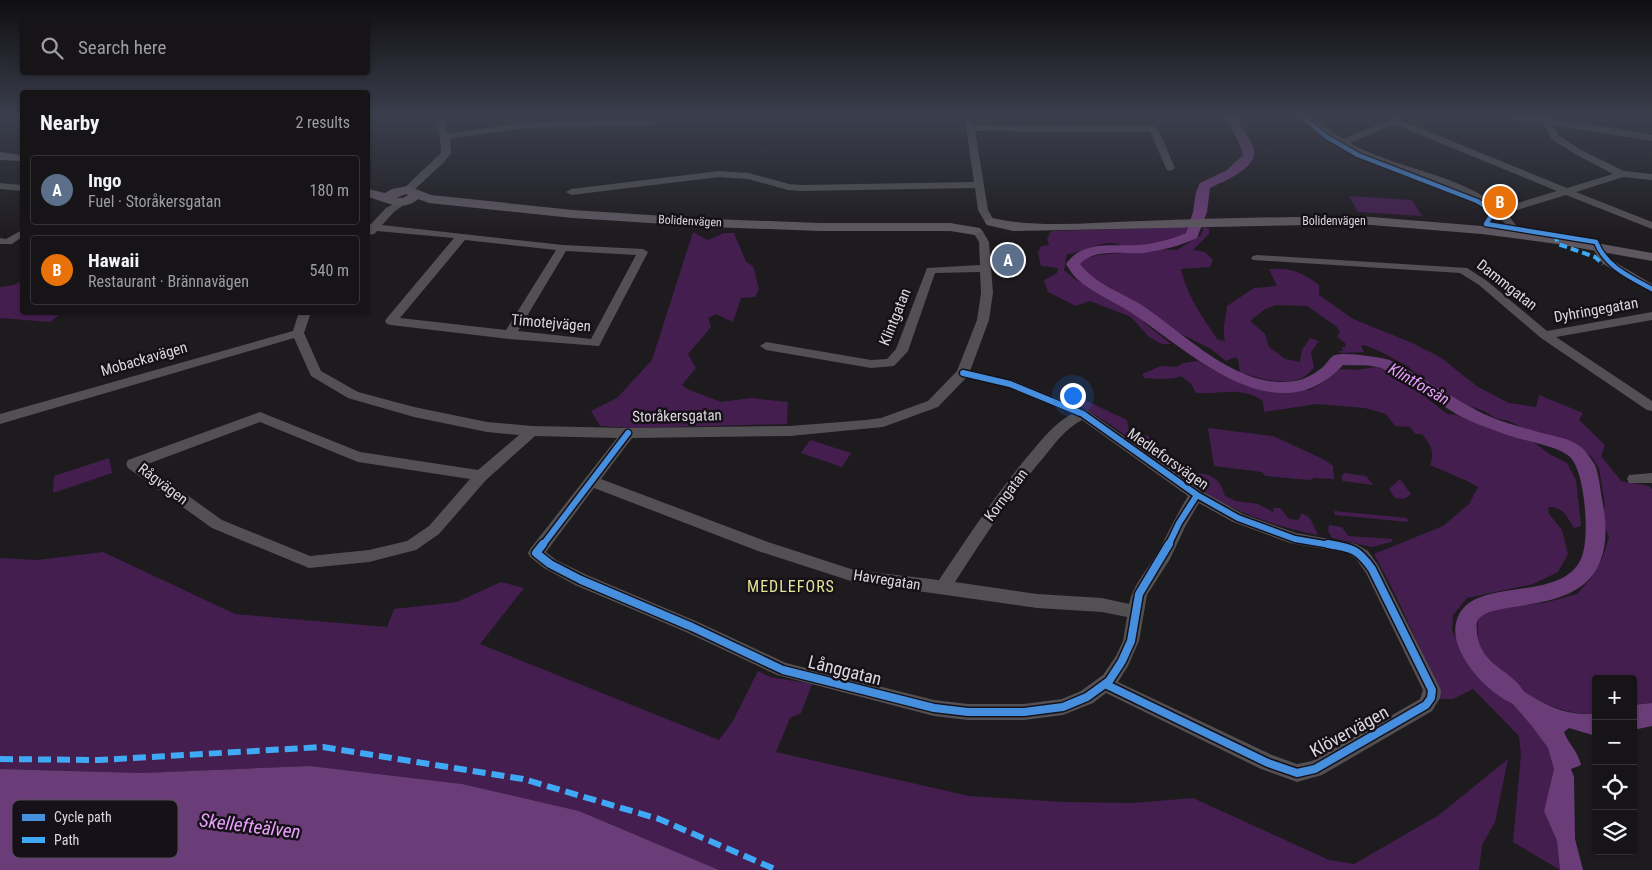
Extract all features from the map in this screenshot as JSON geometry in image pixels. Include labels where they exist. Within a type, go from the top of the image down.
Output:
[{"type":"main road","points":[[0,156],[20,158]]},
{"type":"main road","name":"Bolidenvägen","points":[[371,193],[400,198],[573,214],[821,227],[1074,227],[1215,222],[1359,220],[1438,225],[1517,234],[1598,246],[1652,257]]},
{"type":"street","points":[[370,229],[444,156]]},
{"type":"street","name":"Storåkersgatan","points":[[298,333],[316,373],[353,395],[442,418],[487,427],[628,433],[790,430],[866,425],[933,404],[963,373],[983,320],[987,293],[984,227],[975,156]]},
{"type":"street","points":[[1165,156],[1170,168]]},
{"type":"street","points":[[1371,156],[1481,200],[1512,222],[1517,234]]},
{"type":"street","points":[[1484,156],[1652,226]]},
{"type":"street","points":[[1585,156],[1622,174],[1652,177]]},
{"type":"street","points":[[571,192],[719,174],[749,176],[788,187],[801,188],[980,185]]},
{"type":"street","points":[[1500,212],[1622,174]]},
{"type":"street","points":[[0,186],[19,187]]},
{"type":"street","points":[[0,197],[19,187]]},
{"type":"street","name":"Timotejvägen","points":[[370,230],[462,236],[563,248],[643,252],[596,343],[391,320],[462,236]]},
{"type":"street","points":[[0,241],[8,242],[20,234]]},
{"type":"street","points":[[1598,246],[1600,253],[1609,264],[1652,289]]},
{"type":"street","points":[[509,334],[563,248]]},
{"type":"street","name":"Dammgatan","points":[[1257,258],[1463,270],[1485,284],[1545,335],[1652,407]]},
{"type":"street","name":"Klintgatan","points":[[766,346],[872,364],[890,363],[902,352],[930,270],[986,268]]},
{"type":"street","points":[[298,333],[304,315]]},
{"type":"street","name":"Dyhringegatan","points":[[1545,335],[1652,316]]},
{"type":"street","name":"Mobackavägen","points":[[0,418],[298,333]]},
{"type":"street","name":"Medleforsvägen","points":[[963,373],[1010,384],[1039,394],[1083,414],[1197,495],[1238,518],[1295,540],[1351,548],[1362,555]]},
{"type":"street","name":"Korngatan","points":[[943,588],[987,519],[1024,470],[1064,424],[1083,414]]},
{"type":"street","name":"Rågvägen","points":[[481,476],[358,457],[260,417],[133,464],[217,524],[309,562],[369,556],[411,546],[434,530],[481,476],[532,430]]},
{"type":"street","name":"Långgatan","points":[[628,433],[536,554],[550,564],[581,580],[692,627],[783,670],[934,708],[968,712],[1024,712],[1063,707],[1087,697],[1109,681],[1122,661],[1131,641],[1139,594],[1164,555],[1179,523],[1197,495]]},
{"type":"street","points":[[1634,479],[1652,478]]},
{"type":"street","name":"Havregatan","points":[[592,481],[763,547],[854,576],[1037,601],[1102,605],[1136,612]]},
{"type":"street","name":"Klövervägen","points":[[1105,684],[1268,763],[1297,773],[1315,769],[1426,705],[1431,698],[1432,690],[1427,679],[1372,568],[1362,555]]},
{"type":"shaded area","points":[[1349,196],[1412,200],[1422,216],[1358,212]]},
{"type":"shaded area","points":[[1187,227],[1187,232],[1182,235],[1149,245],[1127,247],[1106,243],[1067,254],[1064,270],[1075,279],[1143,317],[1143,322],[1171,344],[1162,344],[1149,337],[1131,317],[1090,301],[1076,306],[1048,292],[1044,280],[1057,273],[1058,268],[1041,266],[1038,253],[1041,246],[1049,245],[1047,239],[1051,231]]},
{"type":"shaded area","points":[[1204,227],[1209,229],[1209,234],[1193,250],[1205,252],[1213,260],[1210,267],[1181,269],[1191,298],[1218,340],[1225,341],[1224,327],[1227,306],[1254,288],[1277,286],[1269,269],[1290,270],[1307,277],[1319,285],[1319,295],[1353,319],[1410,342],[1440,357],[1478,387],[1509,403],[1536,407],[1539,395],[1583,413],[1579,420],[1605,445],[1601,456],[1621,481],[1649,486],[1652,489],[1652,703],[1637,705],[1637,675],[1592,675],[1592,713],[1582,714],[1567,711],[1551,706],[1519,690],[1493,669],[1481,655],[1478,639],[1478,617],[1505,606],[1544,603],[1577,594],[1591,578],[1602,559],[1609,537],[1601,519],[1605,505],[1599,468],[1591,456],[1564,439],[1533,433],[1509,421],[1495,418],[1484,411],[1455,401],[1417,376],[1409,367],[1381,352],[1364,345],[1361,346],[1364,352],[1342,353],[1338,351],[1343,351],[1342,347],[1346,347],[1345,343],[1337,337],[1340,332],[1337,327],[1307,306],[1276,305],[1265,309],[1250,321],[1265,334],[1269,347],[1285,359],[1300,362],[1302,350],[1310,338],[1319,341],[1311,352],[1314,368],[1302,378],[1286,381],[1254,377],[1240,372],[1236,357],[1226,361],[1211,349],[1171,329],[1143,307],[1081,271],[1077,264],[1084,259],[1098,255],[1161,249],[1177,250],[1201,235]]},
{"type":"shaded area","points":[[693,232],[708,240],[724,233],[734,233],[746,262],[753,266],[759,289],[755,297],[741,298],[733,322],[716,314],[708,318],[711,327],[688,354],[696,368],[682,385],[689,390],[721,402],[751,398],[788,402],[787,424],[635,428],[600,426],[591,411],[617,398],[652,360]]},
{"type":"shaded area","points":[[20,282],[20,315],[59,315],[50,322],[0,318],[0,287]]},
{"type":"shaded area","points":[[1198,361],[1233,380],[1269,390],[1312,389],[1336,370],[1376,367],[1392,371],[1447,414],[1456,415],[1488,428],[1531,440],[1549,454],[1567,463],[1576,480],[1581,526],[1574,528],[1561,510],[1548,507],[1549,514],[1562,530],[1568,554],[1558,572],[1533,584],[1467,598],[1453,615],[1452,630],[1466,658],[1511,702],[1548,748],[1554,769],[1544,811],[1557,841],[1560,870],[1513,842],[1521,754],[1519,736],[1473,689],[1453,699],[1440,699],[1410,625],[1374,554],[1443,526],[1469,504],[1478,487],[1430,465],[1431,449],[1422,434],[1415,434],[1410,427],[1395,426],[1386,414],[1365,408],[1317,404],[1264,412],[1263,401],[1246,393],[1196,393],[1191,384],[1181,376],[1168,379],[1153,379],[1144,378],[1142,374],[1161,366],[1176,367],[1183,363]]},
{"type":"shaded area","points":[[1076,396],[1127,420],[1129,432],[1149,436],[1153,449],[1178,468],[1176,472],[1111,425],[1069,399]]},
{"type":"shaded area","points":[[1208,428],[1273,436],[1325,460],[1333,466],[1334,479],[1315,478],[1310,480],[1265,476],[1262,472],[1214,466]]},
{"type":"shaded area","points":[[810,440],[851,453],[842,467],[801,453]]},
{"type":"shaded area","points":[[109,458],[112,473],[53,493],[54,476]]},
{"type":"shaded area","points":[[1199,473],[1213,477],[1221,486],[1225,496],[1236,501],[1258,504],[1273,512],[1274,508],[1280,508],[1289,519],[1298,520],[1302,513],[1310,518],[1318,535],[1290,529],[1259,519],[1229,506],[1202,490],[1192,476]]},
{"type":"shaded area","points":[[1344,473],[1366,476],[1373,485],[1343,481],[1341,478]]},
{"type":"shaded area","points":[[1400,479],[1411,494],[1407,497],[1394,497],[1389,489]]},
{"type":"shaded area","points":[[1334,511],[1407,518],[1408,522],[1335,515]]},
{"type":"shaded area","points":[[1329,525],[1342,527],[1348,536],[1393,539],[1391,542],[1372,547],[1332,538],[1328,531]]},
{"type":"shaded area","points":[[103,552],[235,614],[387,627],[394,609],[457,602],[501,582],[524,588],[480,644],[719,740],[733,721],[758,671],[770,677],[812,684],[801,713],[790,718],[776,752],[969,796],[1065,802],[1133,803],[1193,798],[1329,860],[1354,864],[1439,815],[1508,759],[1495,822],[1482,845],[1479,870],[719,870],[579,811],[462,784],[310,766],[142,773],[0,769],[0,558],[37,560]]},
{"type":"water","points":[[1503,676],[1523,691],[1546,704],[1571,713],[1592,713],[1592,735],[1569,728],[1564,732],[1581,765],[1571,769],[1574,777],[1575,839],[1583,870],[1560,870],[1557,841],[1544,811],[1554,769],[1548,748],[1511,702],[1490,683]]},
{"type":"water","points":[[1652,703],[1652,726],[1637,729],[1637,705]]},
{"type":"water","name":"Skellefteälven","points":[[310,766],[462,784],[579,811],[719,870],[0,870],[0,769],[142,773]]},
{"type":"waterway","name":"Klintforsån","points":[[1249,156],[1247,160],[1231,173],[1204,186],[1200,212],[1192,235],[1153,247],[1094,251],[1086,253],[1073,264],[1082,276],[1136,309],[1198,354],[1238,377],[1258,384],[1280,388],[1302,386],[1318,379],[1339,360],[1371,361],[1386,364],[1474,416],[1529,436],[1564,445],[1576,452],[1586,466],[1595,515],[1596,540],[1590,563],[1579,576],[1557,590],[1496,601],[1482,606],[1471,613],[1466,623],[1467,637],[1474,656],[1491,676],[1514,694]]},
{"type":"marked path","points":[[1555,234],[1558,244],[1595,257],[1603,264]]},
{"type":"marked path","points":[[0,759],[99,760],[323,747],[523,779],[659,819],[777,870]]},
{"type":"cycle path","points":[[1360,156],[1477,201],[1494,211],[1486,224],[1596,242],[1600,251],[1611,265],[1652,289]]},
{"type":"cycle path","points":[[963,373],[1010,384],[1083,414],[1197,495],[1238,518],[1295,539],[1351,548],[1362,555],[1372,569],[1432,690],[1431,698],[1426,705],[1315,769],[1297,773],[1268,763],[1105,684]]},
{"type":"cycle path","points":[[628,433],[536,553],[550,564],[581,580],[692,627],[783,670],[934,708],[968,712],[1024,712],[1063,707],[1087,697],[1109,681],[1122,661],[1131,641],[1139,594],[1164,555],[1179,523],[1197,495]]},
{"type":"place","name":"Hawaii","points":[[1500,202]]},
{"type":"place","name":"Ingo","points":[[1008,260]]},
{"type":"district","name":"MEDLEFORS","points":[[791,586]]}]
